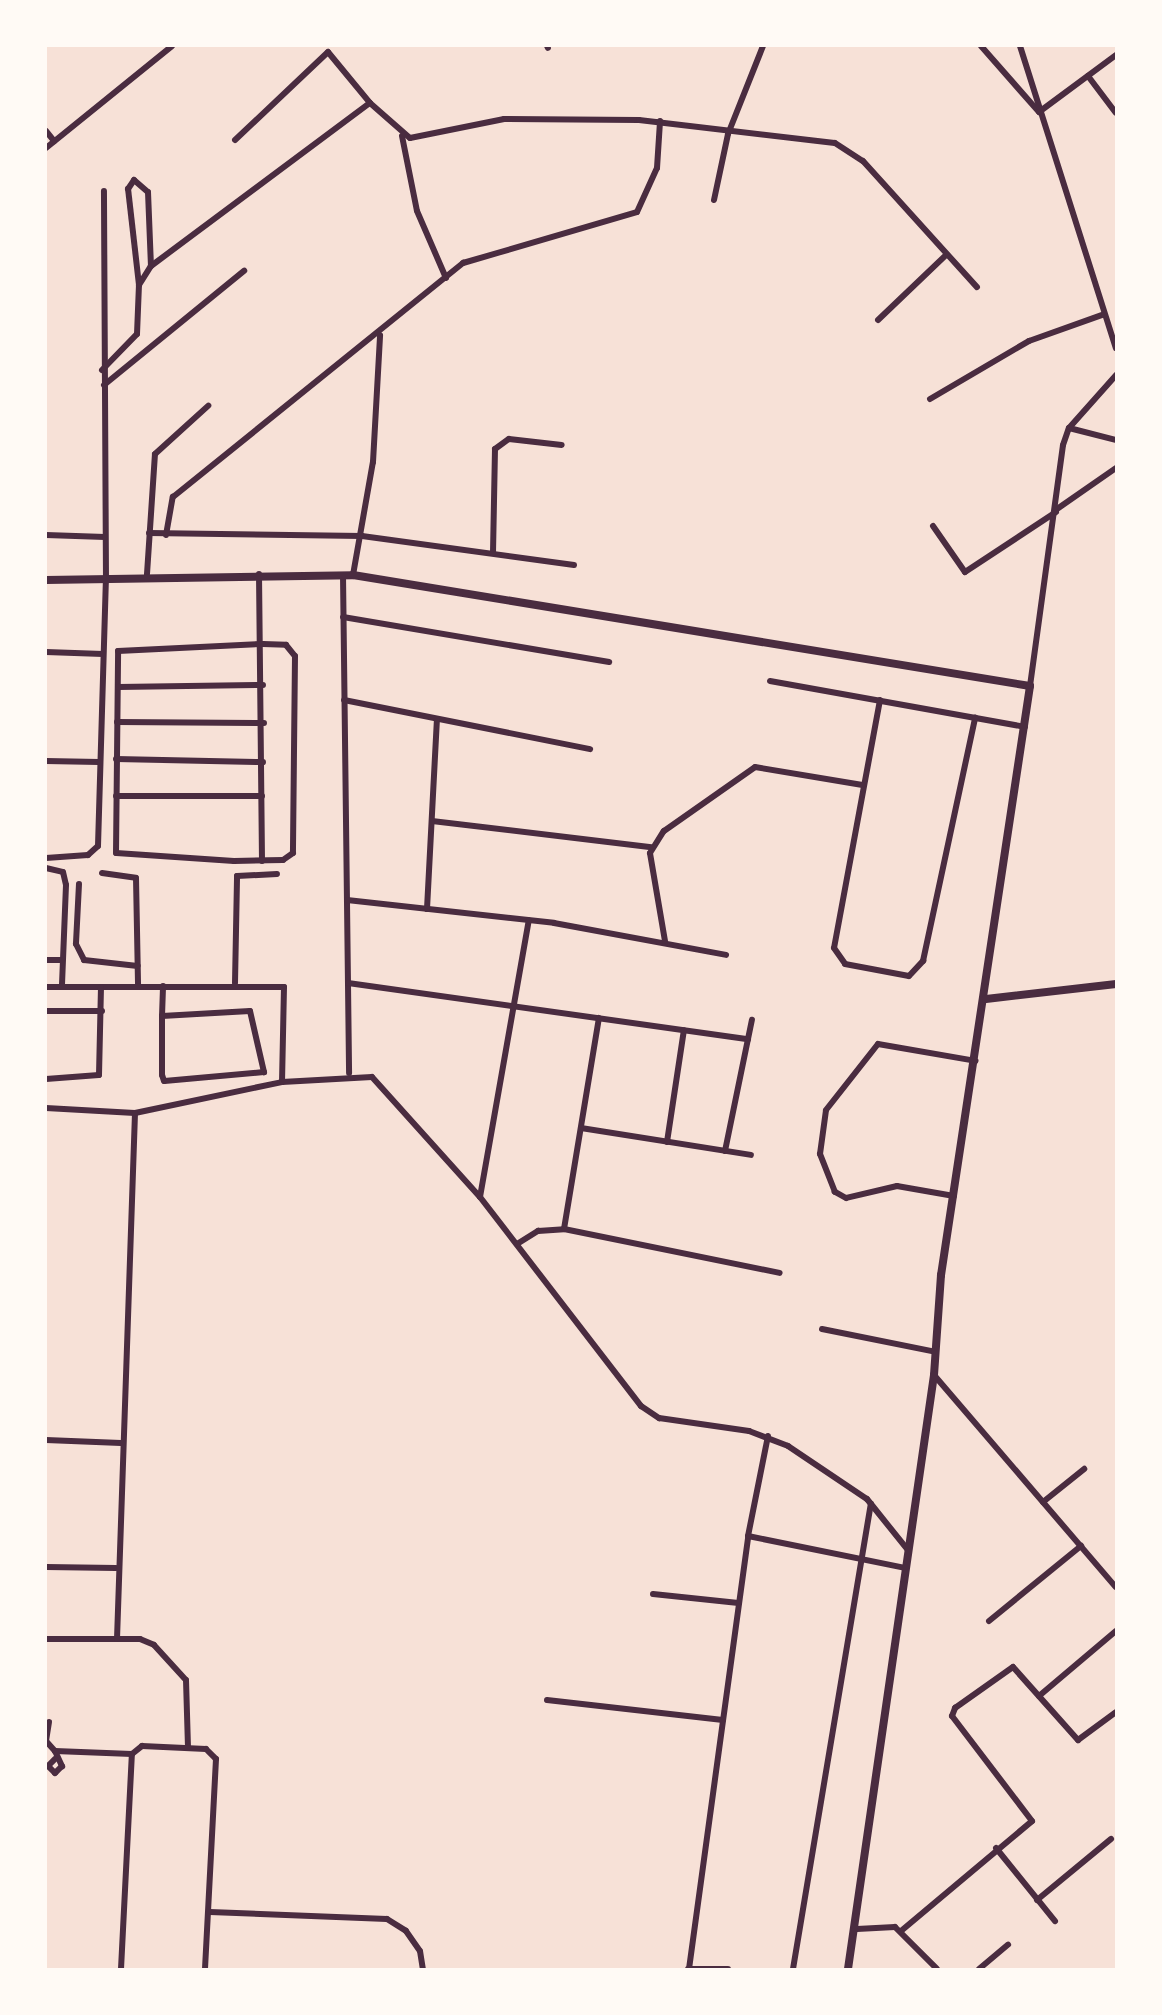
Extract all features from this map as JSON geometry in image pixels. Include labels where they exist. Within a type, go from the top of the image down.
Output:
[{"type":"street","points":[[46,148],[172,46]]},
{"type":"street","points":[[235,140],[336,46]]},
{"type":"street","points":[[714,200],[728,134],[763,46]]},
{"type":"street","points":[[981,46],[1039,112]]},
{"type":"street","points":[[1020,46],[1102,315],[1116,348]]},
{"type":"street","points":[[328,52],[370,103],[402,136],[417,211],[446,278]]},
{"type":"street","points":[[1039,112],[1116,55]]},
{"type":"street","points":[[1088,76],[1116,113]]},
{"type":"street","points":[[139,285],[151,266],[370,103]]},
{"type":"street","points":[[402,136],[504,119],[660,121],[728,134],[849,149],[977,287]]},
{"type":"street","points":[[166,535],[173,497],[380,335],[475,256],[637,212],[657,168],[660,121]]},
{"type":"street","points":[[46,131],[54,141]]},
{"type":"street","points":[[102,370],[137,334],[139,285],[128,190],[134,180],[148,192],[151,266]]},
{"type":"street","points":[[46,858],[80,856],[98,846],[106,581],[102,370],[104,191]]},
{"type":"street","points":[[878,320],[947,254]]},
{"type":"street","points":[[104,385],[244,271]]},
{"type":"street","points":[[930,399],[1029,341],[1102,315]]},
{"type":"street","points":[[353,575],[362,536],[380,335]]},
{"type":"street","points":[[848,1969],[857,1929],[907,1549],[934,1375],[954,1196],[986,999],[1069,428],[1116,376]]},
{"type":"street","points":[[148,574],[155,454],[208,406]]},
{"type":"street","points":[[1069,428],[1116,440]]},
{"type":"street","points":[[493,553],[495,449],[509,439],[562,446]]},
{"type":"street","points":[[933,526],[965,572],[1116,468]]},
{"type":"street","points":[[149,533],[362,536],[574,565]]},
{"type":"street","points":[[46,535],[106,537]]},
{"type":"street","points":[[46,580],[106,581],[148,574],[353,575],[1030,686]]},
{"type":"street","points":[[259,574],[264,723],[262,860]]},
{"type":"street","points":[[343,575],[349,1073]]},
{"type":"street","points":[[343,617],[609,662]]},
{"type":"street","points":[[286,645],[295,656],[293,853],[262,860],[116,853],[118,687],[117,655],[123,648],[286,645]]},
{"type":"street","points":[[46,652],[103,654]]},
{"type":"street","points":[[770,681],[1025,727]]},
{"type":"street","points":[[118,687],[263,685]]},
{"type":"street","points":[[344,701],[590,749]]},
{"type":"street","points":[[880,701],[835,948],[845,964],[909,976],[923,961],[975,718]]},
{"type":"street","points":[[427,909],[437,719]]},
{"type":"street","points":[[117,722],[264,723]]},
{"type":"street","points":[[116,759],[263,762]]},
{"type":"street","points":[[46,761],[99,762]]},
{"type":"street","points":[[432,821],[651,847],[755,766],[863,785]]},
{"type":"street","points":[[116,796],[261,796]]},
{"type":"street","points":[[651,847],[665,941]]},
{"type":"street","points":[[46,867],[65,877],[62,986]]},
{"type":"street","points":[[102,873],[136,878],[138,987]]},
{"type":"street","points":[[235,983],[237,876],[277,874]]},
{"type":"street","points":[[79,884],[76,944],[84,960],[138,966]]},
{"type":"street","points":[[347,900],[529,920],[665,941],[726,954]]},
{"type":"street","points":[[480,1197],[529,920]]},
{"type":"street","points":[[46,960],[62,960]]},
{"type":"street","points":[[46,987],[235,983],[284,987],[282,1082]]},
{"type":"street","points":[[348,983],[748,1039]]},
{"type":"street","points":[[986,999],[1116,984]]},
{"type":"street","points":[[162,1016],[250,1011],[264,1072],[164,1081],[162,1016],[163,986]]},
{"type":"street","points":[[46,1079],[99,1075],[101,987]]},
{"type":"street","points":[[46,1011],[102,1012]]},
{"type":"street","points":[[564,1228],[599,1018]]},
{"type":"street","points":[[724,1151],[752,1020]]},
{"type":"street","points":[[667,1142],[684,1030]]},
{"type":"street","points":[[954,1196],[897,1186],[846,1198],[835,1192],[820,1154],[826,1110],[878,1044],[976,1061]]},
{"type":"street","points":[[46,1108],[135,1113],[282,1082],[349,1073],[383,1085],[480,1197],[641,1406],[673,1421],[768,1436],[871,1503],[907,1549]]},
{"type":"street","points":[[117,1639],[116,1568],[121,1443],[135,1237],[135,1113]]},
{"type":"street","points":[[581,1128],[751,1155]]},
{"type":"street","points":[[517,1244],[538,1231],[564,1228],[780,1273]]},
{"type":"street","points":[[822,1329],[936,1352]]},
{"type":"street","points":[[934,1375],[1116,1587]]},
{"type":"street","points":[[728,1969],[688,1969],[748,1536],[768,1436]]},
{"type":"street","points":[[46,1440],[121,1443]]},
{"type":"street","points":[[1043,1502],[1084,1469]]},
{"type":"street","points":[[793,1969],[856,1560],[871,1503]]},
{"type":"street","points":[[748,1536],[856,1560],[905,1567]]},
{"type":"street","points":[[989,1620],[1081,1546]]},
{"type":"street","points":[[46,1567],[116,1568]]},
{"type":"street","points":[[653,1594],[739,1603]]},
{"type":"street","points":[[1039,1696],[1116,1631]]},
{"type":"street","points":[[46,1639],[147,1641],[183,1674],[188,1748]]},
{"type":"street","points":[[857,1929],[901,1931],[996,1848],[1030,1824],[1031,1815],[953,1711],[1013,1667],[1078,1740],[1116,1712]]},
{"type":"street","points":[[548,1700],[723,1720]]},
{"type":"street","points":[[49,1722],[47,1741],[55,1751],[55,1759],[62,1766],[49,1774]]},
{"type":"street","points":[[55,1751],[132,1754],[142,1746],[188,1748],[213,1753],[217,1767],[211,1912],[205,1969]]},
{"type":"street","points":[[121,1969],[132,1754]]},
{"type":"street","points":[[1037,1900],[1111,1839]]},
{"type":"street","points":[[996,1848],[1055,1921]]},
{"type":"street","points":[[211,1912],[387,1919],[406,1931],[423,1969]]},
{"type":"street","points":[[901,1931],[937,1969]]},
{"type":"street","points":[[979,1969],[1008,1945]]}]
